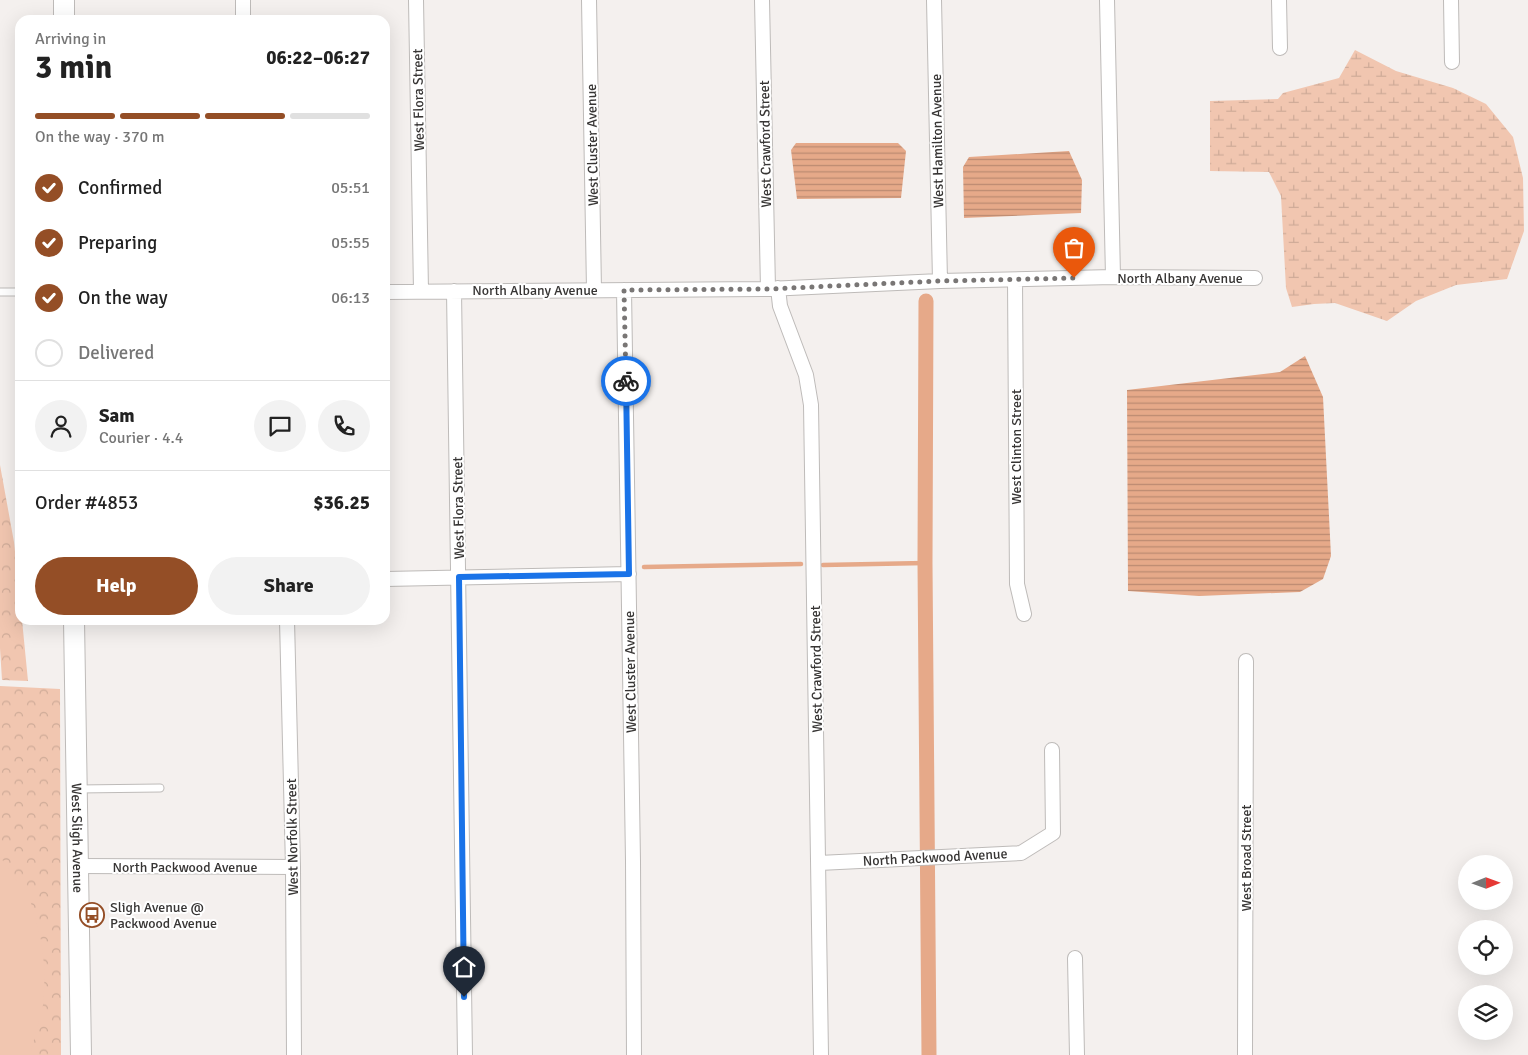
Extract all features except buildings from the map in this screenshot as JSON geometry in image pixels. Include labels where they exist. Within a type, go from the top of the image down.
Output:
[{"type":"main road","points":[[64,0],[64,15]]},
{"type":"main road","name":"West Sligh Avenue","points":[[74,625],[81,1055]]},
{"type":"street","points":[[243,0],[244,15]]},
{"type":"street","name":"West Flora Street","points":[[416,0],[421,291]]},
{"type":"street","name":"West Cluster Avenue","points":[[589,0],[594,290]]},
{"type":"street","name":"West Crawford Street","points":[[762,0],[773,288],[806,375],[811,405],[821,1055]]},
{"type":"street","name":"West Hamilton Avenue","points":[[934,0],[940,281]]},
{"type":"street","points":[[1106,0],[1113,277]]},
{"type":"street","points":[[1279,0],[1280,48]]},
{"type":"street","points":[[1451,0],[1452,62]]},
{"type":"street","name":"North Albany Avenue","points":[[390,292],[773,288],[940,281],[1113,277],[1255,278]]},
{"type":"street","name":"West Clinton Street","points":[[1015,280],[1017,584],[1024,614]]},
{"type":"street","name":"West Flora Street","points":[[454,290],[464,1055]]},
{"type":"street","name":"West Cluster Avenue","points":[[624,290],[634,1055]]},
{"type":"street","points":[[390,579],[629,574]]},
{"type":"street","name":"West Norfolk Street","points":[[288,625],[293,867],[294,1055]]},
{"type":"street","name":"West Broad Street","points":[[1245,1055],[1246,661]]},
{"type":"street","name":"North Packwood Avenue","points":[[819,863],[1021,853],[1053,833],[1052,750]]},
{"type":"street","name":"North Packwood Avenue","points":[[78,866],[293,867]]},
{"type":"street","points":[[1075,958],[1077,1055]]},
{"type":"lane","points":[[0,292],[15,292]]},
{"type":"lane","points":[[77,789],[160,788]]},
{"type":"green space","points":[[1355,50],[1396,71],[1453,88],[1486,104],[1513,137],[1523,178],[1524,231],[1507,279],[1456,285],[1416,301],[1387,321],[1335,303],[1292,307],[1286,288],[1281,196],[1269,172],[1210,171],[1210,101],[1278,99],[1283,93],[1339,78]]},
{"type":"green space","points":[[0,465],[15,552],[15,625],[22,625],[28,681],[2,680],[0,648]]},
{"type":"green space","points":[[0,686],[60,689],[61,1055],[0,1055]]},
{"type":"green space","points":[[3,860],[31,903],[41,940],[45,972],[43,1005],[30,1055],[0,1055],[0,862]]},
{"type":"shaded area","points":[[796,143],[898,143],[906,151],[901,198],[797,199],[791,150]]},
{"type":"shaded area","points":[[1069,151],[1082,180],[1081,213],[964,218],[963,167],[969,157]]},
{"type":"shaded area","points":[[1305,356],[1323,397],[1331,556],[1323,579],[1300,592],[1199,596],[1128,591],[1127,390],[1280,372]]},
{"type":"waterway","points":[[926,301],[925,563],[929,1055]]},
{"type":"waterway","points":[[823,565],[925,563]]},
{"type":"waterway","points":[[644,567],[801,564]]},
{"type":"way so far","points":[[626,381],[624,290],[768,289],[940,281],[1074,278]]},
{"type":"place","name":"Sligh Avenue @ Packwood Avenue","points":[[92,915]]},
{"type":"route","points":[[464,997],[459,577],[629,574],[626,381]]}]
